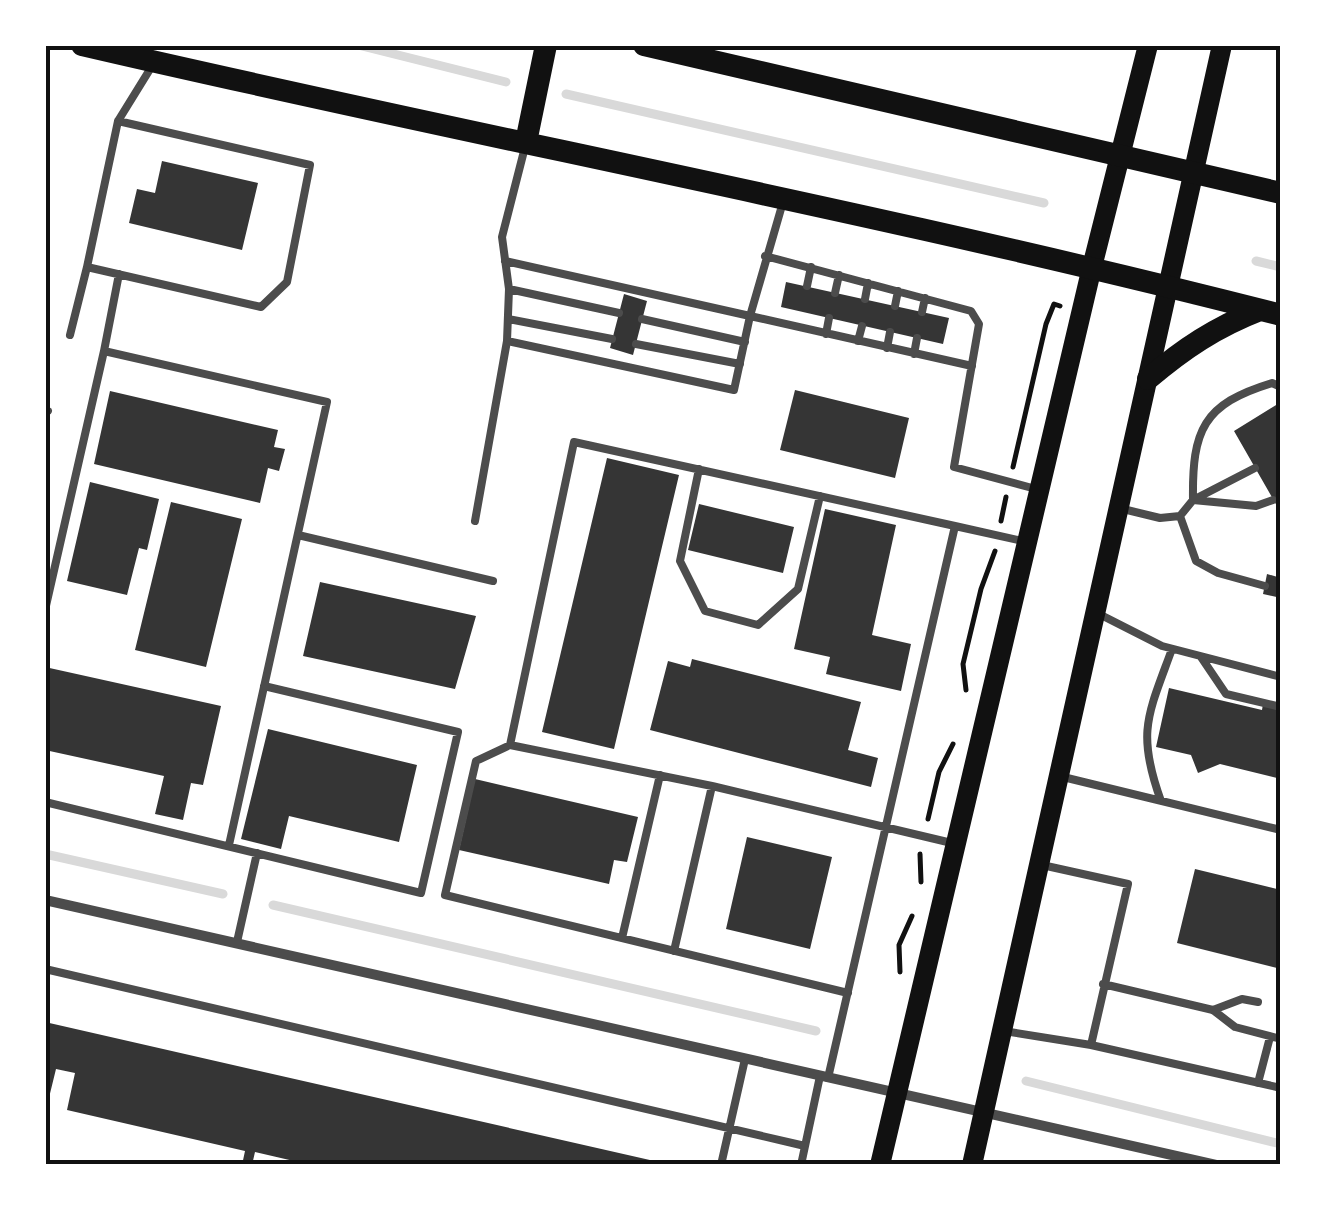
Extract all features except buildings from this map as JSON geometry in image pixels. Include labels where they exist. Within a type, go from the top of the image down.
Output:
[{"type":"main road","points":[[82,45],[354,108],[784,197],[1092,267],[1270,313]]},
{"type":"main road","points":[[526,142],[546,45]]},
{"type":"main road","points":[[644,45],[1281,193]]},
{"type":"main road","points":[[880,1165],[1148,45]]},
{"type":"main road","points":[[972,1165],[1222,45]]},
{"type":"main road","points":[[1148,379],[1186,346],[1225,323],[1270,313]]},
{"type":"street","points":[[45,900],[1179,1161],[1216,1165]]},
{"type":"lane","points":[[70,334],[118,121],[154,62]]},
{"type":"lane","points":[[87,268],[261,307],[287,282],[310,166],[118,121]]},
{"type":"lane","points":[[475,520],[507,341],[509,289],[502,237],[526,142]]},
{"type":"lane","points":[[507,341],[734,390],[765,256],[784,197]]},
{"type":"lane","points":[[765,256],[971,311],[979,324],[954,467],[1041,490]]},
{"type":"lane","points":[[504,261],[972,366]]},
{"type":"lane","points":[[807,286],[811,268]]},
{"type":"lane","points":[[45,610],[119,274]]},
{"type":"lane","points":[[835,293],[839,275]]},
{"type":"lane","points":[[865,300],[868,283]]},
{"type":"lane","points":[[509,289],[619,313]]},
{"type":"lane","points":[[895,306],[898,290]]},
{"type":"lane","points":[[922,312],[925,298]]},
{"type":"lane","points":[[798,327],[801,312]]},
{"type":"lane","points":[[642,318],[745,342]]},
{"type":"lane","points":[[826,334],[829,318]]},
{"type":"lane","points":[[508,319],[612,339]]},
{"type":"lane","points":[[858,341],[862,326]]},
{"type":"lane","points":[[887,348],[890,332]]},
{"type":"lane","points":[[914,354],[917,338]]},
{"type":"lane","points":[[636,344],[740,364]]},
{"type":"lane","points":[[104,351],[327,402],[229,845]]},
{"type":"lane","points":[[1193,500],[1192,462],[1204,421],[1237,394],[1272,383],[1281,388]]},
{"type":"lane","points":[[510,744],[574,442],[1028,542]]},
{"type":"lane","points":[[1119,508],[1160,518],[1180,516],[1193,500],[1255,468]]},
{"type":"lane","points":[[699,470],[680,561],[705,612],[758,625],[798,589],[820,496]]},
{"type":"lane","points":[[1193,500],[1256,506],[1273,500]]},
{"type":"lane","points":[[1180,516],[1196,561],[1218,573],[1264,586]]},
{"type":"lane","points":[[801,1165],[848,992],[955,526]]},
{"type":"lane","points":[[298,535],[493,581]]},
{"type":"lane","points":[[1095,612],[1172,649],[1281,678]]},
{"type":"lane","points":[[1160,802],[1144,736],[1172,649]]},
{"type":"lane","points":[[1200,656],[1226,694],[1281,706]]},
{"type":"lane","points":[[45,802],[422,893],[458,732],[264,686]]},
{"type":"lane","points":[[848,992],[445,895],[476,761],[510,744],[712,786],[956,844]]},
{"type":"lane","points":[[622,938],[660,776]]},
{"type":"lane","points":[[1058,776],[1281,830]]},
{"type":"lane","points":[[674,950],[712,786]]},
{"type":"lane","points":[[237,942],[257,853]]},
{"type":"lane","points":[[1039,864],[1128,884],[1091,1045]]},
{"type":"lane","points":[[45,969],[805,1146]]},
{"type":"lane","points":[[1103,984],[1214,1010],[1235,1028],[1281,1039]]},
{"type":"lane","points":[[1214,1010],[1242,999],[1258,1002]]},
{"type":"lane","points":[[1000,1030],[1048,1041],[1091,1045],[1281,1088]]},
{"type":"lane","points":[[1258,1083],[1270,1037]]},
{"type":"lane","points":[[721,1165],[745,1059]]},
{"type":"path","points":[[967,695],[963,664],[998,536],[1044,330],[1054,304],[1082,313]]},
{"type":"path","points":[[922,895],[919,858],[939,772],[956,736]]},
{"type":"path","points":[[900,978],[898,944],[914,912]]},
{"type":"waterway","points":[[358,45],[506,82]]},
{"type":"waterway","points":[[566,94],[1044,203]]},
{"type":"waterway","points":[[1256,261],[1281,267]]},
{"type":"waterway","points":[[45,854],[223,894]]},
{"type":"waterway","points":[[273,905],[816,1031]]},
{"type":"waterway","points":[[1026,1081],[1281,1144]]}]
